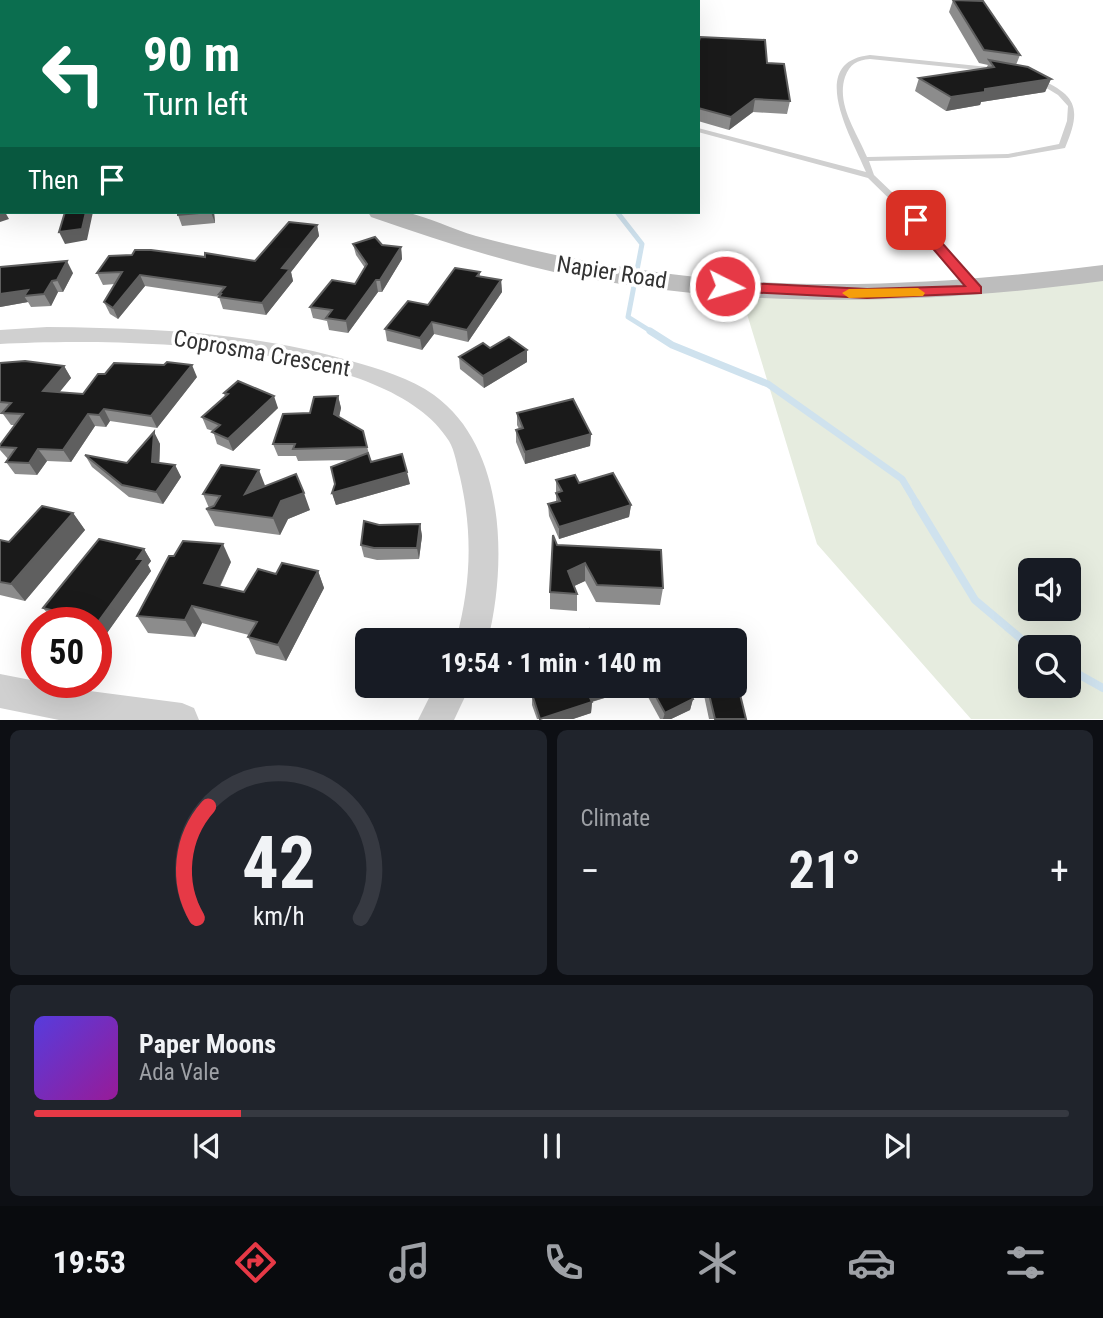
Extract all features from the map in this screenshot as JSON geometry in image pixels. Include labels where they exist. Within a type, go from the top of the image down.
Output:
[{"type":"main road","name":"Napier Road","points":[[385,214],[516,255],[586,270],[813,293],[881,294],[976,290],[1103,273]]},
{"type":"street","name":"Coprosma Crescent","points":[[0,337],[108,333],[189,338],[339,364],[403,386],[436,410],[458,434],[472,469],[484,523],[487,561],[482,602],[475,628]]},
{"type":"street","points":[[0,691],[82,707],[182,719]]},
{"type":"street","points":[[435,719],[446,698]]},
{"type":"lane","points":[[976,290],[916,220],[871,176],[839,102],[837,85],[848,64],[858,58],[1007,72]]},
{"type":"lane","points":[[864,159],[1008,156],[1062,146],[1074,111],[1072,104],[1056,89],[1028,76]]},
{"type":"lane","points":[[700,131],[871,176]]},
{"type":"shaded area","points":[[1103,274],[1103,719],[971,719],[817,544],[740,291]]},
{"type":"building","points":[[953,0],[983,1],[1020,55],[984,50]]},
{"type":"building","points":[[700,37],[765,40],[767,63],[784,64],[790,101],[755,99],[731,117],[700,109]]},
{"type":"building","points":[[989,60],[1028,67],[1051,79],[951,97],[919,78],[994,67]]},
{"type":"building","points":[[64,214],[86,214],[82,229],[59,232]]},
{"type":"building","points":[[289,222],[317,225],[282,268],[290,269],[262,303],[219,297],[225,287],[140,275],[113,308],[104,302],[122,272],[97,273],[109,256],[132,255],[135,250],[151,250],[205,257],[205,253],[255,261]]},
{"type":"building","points":[[375,237],[382,245],[401,247],[380,280],[376,280],[346,321],[326,318],[332,310],[310,307],[332,280],[355,284],[367,264],[353,244]]},
{"type":"building","points":[[67,261],[57,280],[52,281],[44,294],[24,296],[28,290],[0,294],[0,267]]},
{"type":"building","points":[[455,268],[480,272],[477,276],[501,280],[467,330],[432,322],[420,338],[385,329],[408,301],[428,305]]},
{"type":"building","points":[[509,337],[527,350],[483,376],[459,357],[483,343],[490,348]]},
{"type":"building","points":[[25,361],[64,366],[43,391],[83,394],[98,374],[105,374],[114,363],[164,365],[167,362],[192,365],[151,416],[104,409],[99,415],[88,414],[63,450],[38,449],[29,463],[6,462],[16,448],[0,445],[23,414],[2,413],[11,403],[0,402],[0,363]]},
{"type":"building","points":[[238,381],[274,396],[228,439],[212,432],[220,425],[202,417],[228,394],[224,393]]},
{"type":"building","points":[[338,396],[334,414],[363,431],[367,447],[293,449],[295,444],[273,444],[283,414],[310,413],[314,397]]},
{"type":"building","points":[[573,399],[591,434],[525,452],[516,430],[523,428],[517,413]]},
{"type":"building","points":[[154,432],[152,462],[175,465],[156,492],[122,485],[85,455],[127,463]]},
{"type":"building","points":[[368,453],[371,462],[402,454],[407,472],[332,493],[335,484],[331,467]]},
{"type":"building","points":[[221,465],[259,470],[245,494],[296,474],[304,493],[281,501],[273,518],[206,509],[214,506],[220,496],[203,494]]},
{"type":"building","points":[[613,473],[631,505],[559,527],[548,504],[560,501],[556,493],[562,491],[556,480],[575,475],[579,483]]},
{"type":"building","points":[[42,506],[73,513],[11,584],[0,582],[0,540],[9,542]]},
{"type":"building","points":[[364,521],[379,525],[420,524],[417,548],[374,548],[361,545]]},
{"type":"building","points":[[553,535],[557,545],[661,550],[663,588],[597,585],[585,563],[568,571],[577,594],[550,592]]},
{"type":"building","points":[[99,539],[144,549],[137,559],[144,559],[109,607],[44,607]]},
{"type":"building","points":[[183,541],[223,544],[204,583],[244,592],[258,569],[276,574],[282,563],[318,571],[278,645],[248,637],[257,622],[192,606],[185,620],[137,616],[169,556],[174,556]]},
{"type":"building","points":[[533,698],[590,698],[592,702],[540,719]]},
{"type":"building","points":[[657,698],[693,699],[665,713]]},
{"type":"building","points":[[710,698],[741,698],[746,719],[715,719]]},
{"type":"waterway","points":[[619,214],[642,244],[628,317],[652,332]]},
{"type":"waterway","points":[[650,331],[672,345],[768,384],[902,479],[917,504]]},
{"type":"waterway","points":[[916,503],[975,600],[1018,636]]},
{"type":"waterway","points":[[1081,676],[1103,688]]},
{"type":"slow traffic","points":[[849,293],[918,293]]},
{"type":"route","points":[[725,286],[867,294],[976,290],[916,220]]}]
